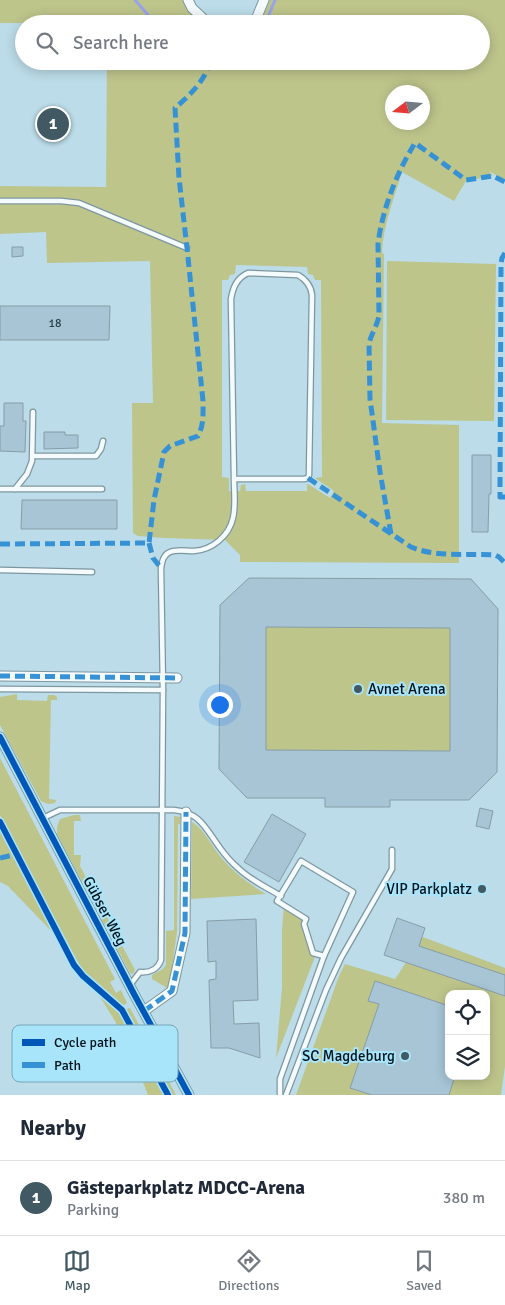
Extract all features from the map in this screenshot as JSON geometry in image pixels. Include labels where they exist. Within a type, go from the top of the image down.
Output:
[{"type":"street","points":[[188,0],[192,8],[199,15]]},
{"type":"street","points":[[258,15],[264,0]]},
{"type":"street","points":[[0,676],[177,678]]},
{"type":"street","name":"Gübser Weg","points":[[0,737],[152,1025]]},
{"type":"street","points":[[144,1011],[172,992],[185,933],[186,812]]},
{"type":"street","name":"Gübser Weg","points":[[178,1074],[189,1095]]},
{"type":"lane","points":[[0,201],[79,203],[188,248]]},
{"type":"lane","points":[[130,985],[140,972],[148,972],[157,968],[161,960],[163,678],[161,563],[164,556],[169,552],[202,550],[216,543],[231,524],[234,516],[232,292],[239,279],[248,274],[298,276],[310,286],[312,295],[309,475],[308,478],[304,479],[234,479]]},
{"type":"lane","points":[[15,489],[27,474],[32,461],[33,412]]},
{"type":"lane","points":[[33,456],[96,456],[101,449],[102,441]]},
{"type":"lane","points":[[0,489],[102,488]]},
{"type":"lane","points":[[0,570],[92,572]]},
{"type":"lane","points":[[0,689],[163,690]]},
{"type":"lane","points":[[43,818],[60,810],[162,810],[186,812],[195,816],[203,824],[221,849],[240,870],[280,896]]},
{"type":"lane","points":[[286,1095],[326,990],[392,869],[392,850]]},
{"type":"lane","points":[[280,1095],[280,1079],[324,956],[353,892],[300,861],[277,901],[306,919],[304,924],[313,953],[324,956]]},
{"type":"green space","points":[[0,0],[188,0],[201,15],[15,15],[15,23],[0,23]]},
{"type":"green space","points":[[267,0],[505,0],[505,180],[489,171],[493,176],[466,181],[454,201],[402,172],[384,232],[382,253],[384,254],[382,423],[459,425],[459,563],[240,562],[240,555],[225,540],[138,536],[133,533],[132,403],[153,403],[150,261],[47,263],[46,232],[0,234],[0,186],[106,187],[107,70],[490,70],[490,15],[260,15]],"holes":[[[236,265],[307,267],[308,274],[313,275],[315,280],[321,280],[322,477],[315,478],[334,491],[330,498],[308,484],[307,491],[246,491],[245,484],[241,485],[240,491],[229,491],[229,478],[222,477],[222,280],[228,280],[230,275],[235,274]]]},
{"type":"green space","points":[[387,261],[496,264],[494,421],[386,420]]},
{"type":"green space","name":"Avnet Arena","points":[[249,578],[471,579],[498,609],[497,772],[469,800],[390,800],[390,807],[325,807],[325,798],[219,769],[220,605]]},
{"type":"green space","points":[[17,694],[17,700],[47,701],[48,695],[57,697],[57,700],[51,700],[49,799],[56,800],[55,803],[48,804],[41,801],[0,725],[0,697]]},
{"type":"green space","points":[[0,758],[115,979],[110,982],[116,993],[121,990],[127,1003],[124,1005],[100,988],[80,966],[0,815]]},
{"type":"green space","points":[[80,815],[81,821],[74,821],[74,855],[81,855],[80,866],[135,970],[133,974],[130,973],[57,834],[60,819]]},
{"type":"green space","points":[[174,816],[180,817],[180,824],[178,824],[177,932],[170,981],[173,983],[167,988],[152,979],[152,975],[163,969],[166,965],[166,931],[174,930]]},
{"type":"green space","points":[[192,822],[204,833],[230,867],[247,882],[266,894],[191,899]]},
{"type":"green space","points":[[0,827],[56,936],[8,886],[0,882]]},
{"type":"green space","points":[[284,905],[306,919],[304,924],[316,954],[276,1058],[282,988]]},
{"type":"green space","points":[[423,937],[505,968],[505,1066],[501,1095],[296,1095],[345,964],[395,979]]},
{"type":"green space","points":[[97,992],[120,1012],[129,1025],[117,1025]]},
{"type":"green space","points":[[130,1008],[139,1025],[135,1025],[126,1011]]},
{"type":"green space","points":[[143,1082],[158,1082],[165,1095],[148,1095]]},
{"type":"green space","points":[[165,1082],[169,1082],[176,1095],[172,1095]]},
{"type":"building","points":[[12,247],[23,247],[23,256],[12,257]]},
{"type":"building","points":[[0,306],[110,306],[109,340],[0,340]]},
{"type":"building","points":[[4,403],[23,403],[23,421],[26,421],[25,452],[0,451],[0,426],[4,426]]},
{"type":"building","points":[[44,432],[65,432],[65,435],[78,435],[78,448],[44,449]]},
{"type":"building","points":[[472,455],[491,455],[491,494],[489,494],[488,532],[472,532]]},
{"type":"building","points":[[22,500],[117,500],[117,529],[21,529]]},
{"type":"building","name":"Avnet Arena","points":[[249,578],[471,579],[498,609],[497,772],[469,800],[390,800],[390,807],[325,807],[325,798],[247,798],[219,769],[220,605]],"holes":[[[266,627],[450,628],[450,751],[266,750]]]},
{"type":"building","points":[[480,808],[493,811],[489,829],[476,826]]},
{"type":"building","points":[[272,814],[306,834],[279,882],[244,862]]},
{"type":"building","points":[[397,918],[425,928],[419,946],[505,975],[505,996],[490,990],[384,955]]},
{"type":"building","points":[[256,919],[258,1000],[233,1001],[234,1024],[259,1023],[260,1058],[229,1048],[211,1048],[209,980],[216,979],[216,961],[208,962],[207,921]]},
{"type":"building","name":"SC Magdeburg","points":[[375,981],[445,1005],[445,1080],[454,1080],[449,1095],[372,1095],[350,1088],[379,1004],[368,1001]]},
{"type":"waterway","points":[[135,0],[148,15]]},
{"type":"waterway","points":[[269,15],[275,0]]},
{"type":"marked path","points":[[0,544],[149,543],[154,500],[164,452],[170,446],[198,436],[200,432],[203,419],[203,401],[179,178],[175,108],[191,93],[207,70]]},
{"type":"marked path","points":[[391,534],[370,399],[369,344],[379,316],[378,244],[387,205],[396,179],[415,143],[466,180],[493,176],[505,182]]},
{"type":"marked path","points":[[505,253],[501,263],[500,492],[500,497],[505,497]]},
{"type":"marked path","points":[[308,478],[411,547],[442,554],[495,555],[505,563]]},
{"type":"marked path","points":[[149,543],[153,558],[161,568]]},
{"type":"marked path","points":[[0,676],[177,678]]},
{"type":"marked path","points":[[144,1011],[172,991],[185,933],[186,812]]},
{"type":"marked path","points":[[0,858],[17,854]]},
{"type":"cycle path","points":[[0,737],[151,1025]]},
{"type":"cycle path","points":[[0,822],[74,965],[83,976],[122,1010],[130,1025]]},
{"type":"cycle path","points":[[178,1075],[189,1095]]},
{"type":"cycle path","points":[[161,1082],[168,1095]]},
{"type":"place","name":"Gästeparkplatz MDCC-Arena","points":[[53,124]]},
{"type":"place","name":"Avnet Arena","points":[[358,689]]},
{"type":"place","name":"VIP Parkplatz","points":[[482,889]]},
{"type":"place","name":"SC Magdeburg","points":[[405,1056]]}]
